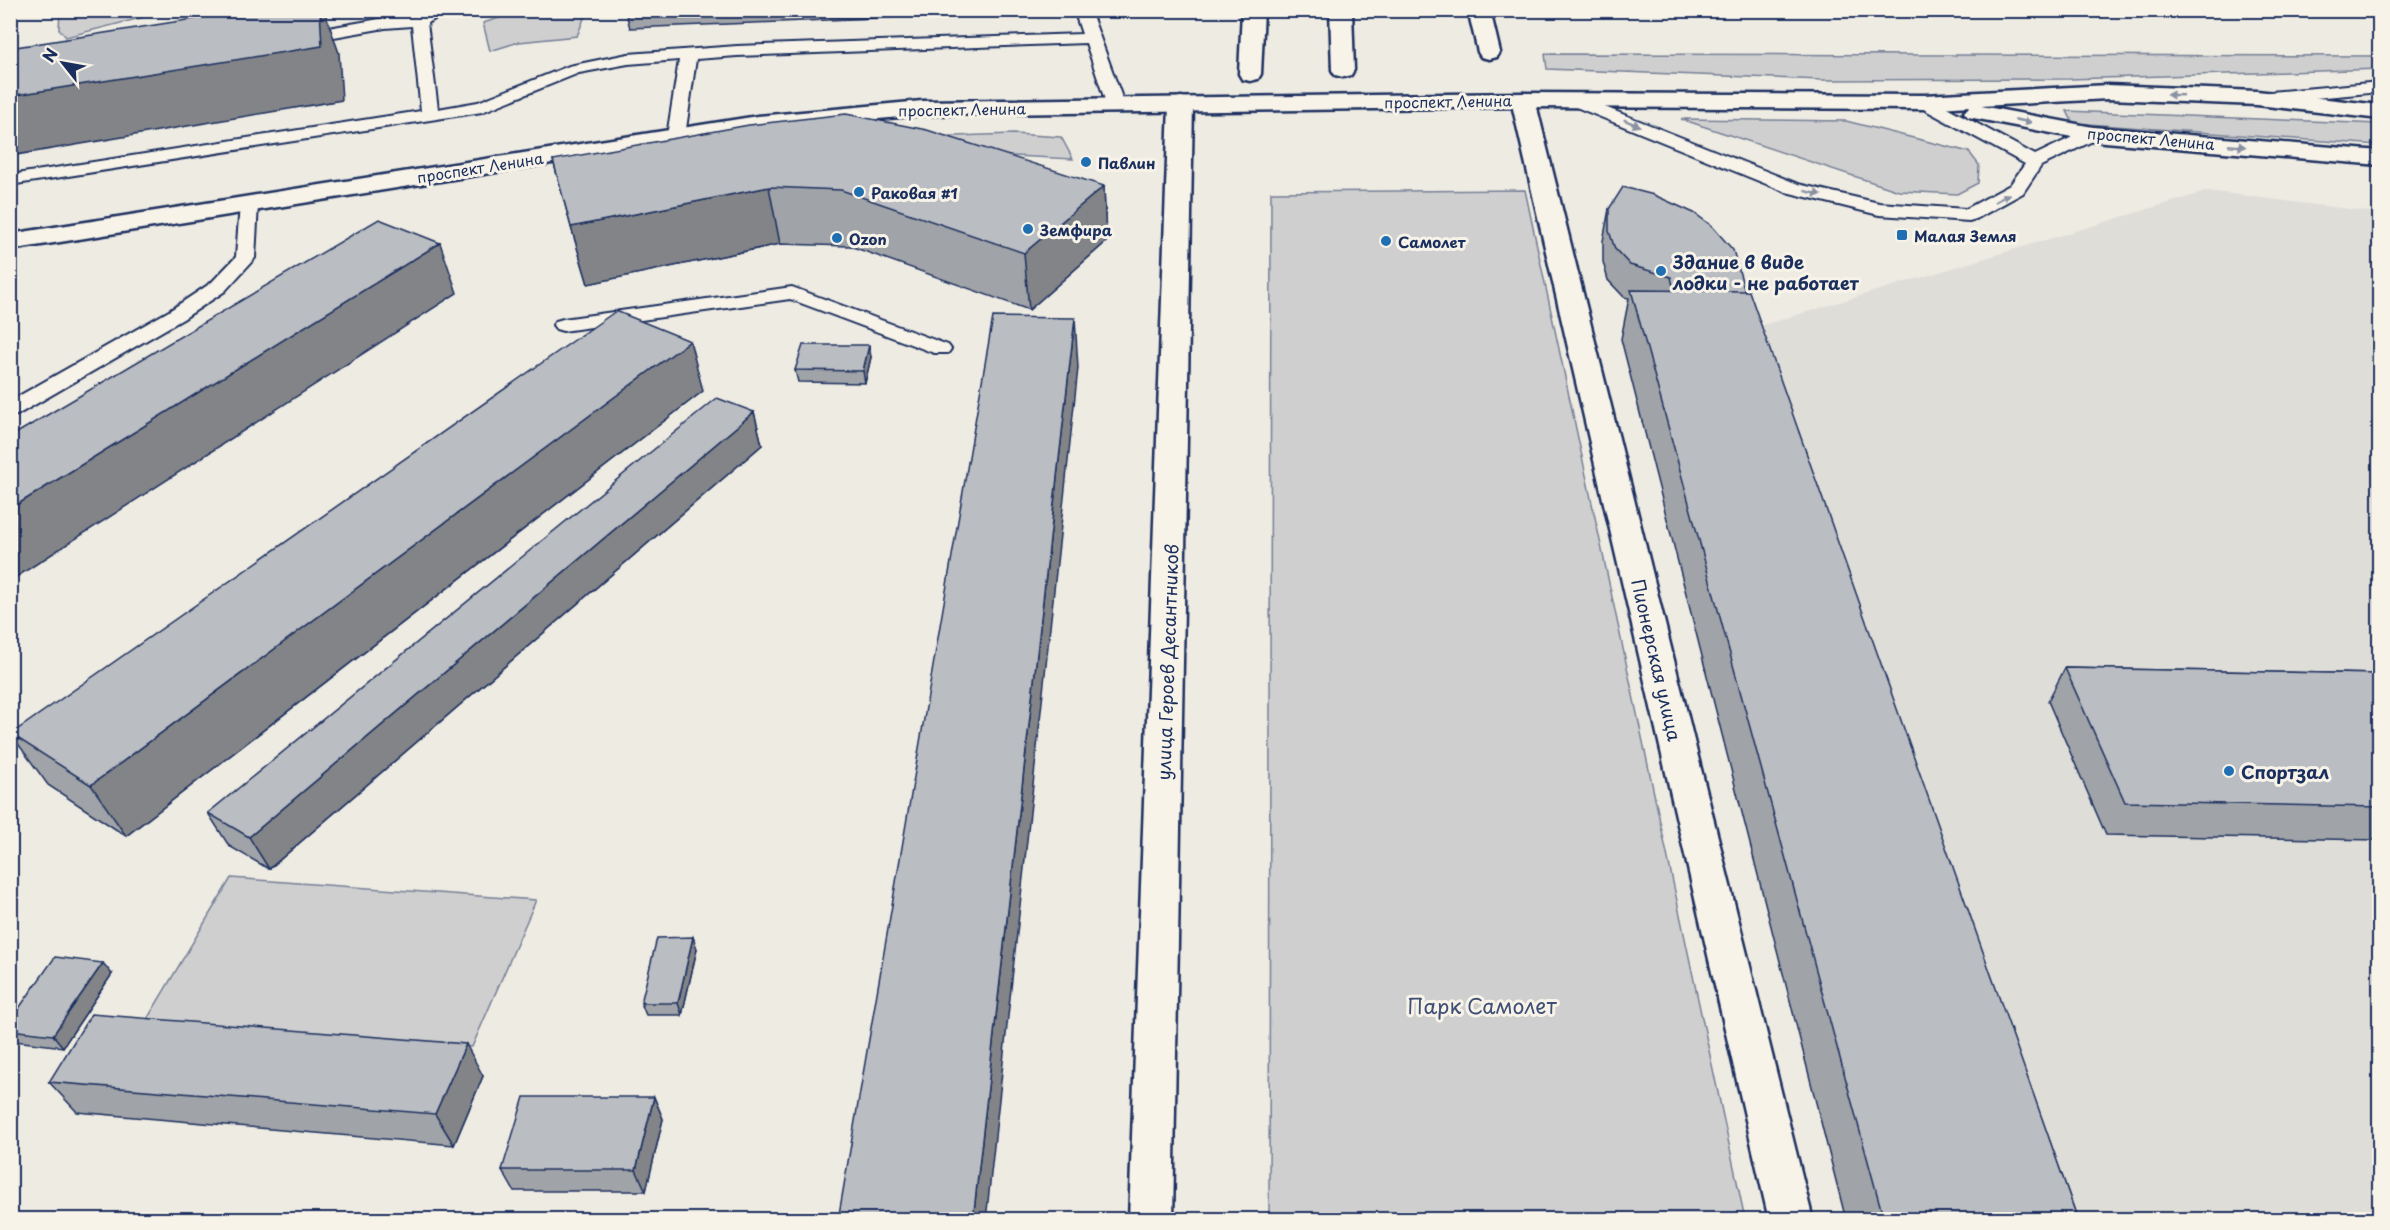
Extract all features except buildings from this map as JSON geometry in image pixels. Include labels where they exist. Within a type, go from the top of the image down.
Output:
[{"type":"street","points":[[1250,74],[1253,10]]},
{"type":"street","points":[[1341,10],[1343,70]]},
{"type":"street","points":[[1479,10],[1489,52]]},
{"type":"street","name":"проспект Ленина","points":[[10,242],[676,136],[842,114],[922,108],[1523,100],[1924,102],[2108,92],[2257,98],[2379,112]]},
{"type":"street","name":"Пионерская улица","points":[[1523,100],[1791,1220]]},
{"type":"street","name":"проспект Ленина","points":[[1924,102],[2093,134],[2379,158]]},
{"type":"street","name":"улица Героев Десантников","points":[[1151,1220],[1182,104]]},
{"type":"lane","points":[[280,41],[385,23],[419,21],[447,10]]},
{"type":"lane","points":[[1082,10],[1116,106]]},
{"type":"lane","points":[[419,21],[430,115]]},
{"type":"lane","points":[[10,180],[482,107],[575,69],[628,59],[1093,38]]},
{"type":"lane","points":[[676,136],[688,55]]},
{"type":"lane","name":"проспект Ленина","points":[[2257,98],[2379,87]]},
{"type":"lane","points":[[1577,101],[1792,188],[1879,208],[1969,215],[2018,189],[2035,162],[2093,134]]},
{"type":"lane","points":[[1924,102],[2035,162]]},
{"type":"lane","points":[[10,410],[176,315],[218,287],[245,258],[249,204]]},
{"type":"lane","points":[[563,325],[792,292],[941,349]]},
{"type":"shaded area","points":[[2208,191],[2379,213],[2379,1219],[2072,1219],[1760,326]]},
{"type":"green space","points":[[60,10],[168,11],[66,37],[59,29]]},
{"type":"green space","points":[[522,11],[587,11],[577,36],[519,42],[490,51],[483,23]]},
{"type":"green space","points":[[1545,54],[2379,56],[2380,69],[2070,79],[1823,80],[1547,69]]},
{"type":"green space","points":[[2067,111],[2379,124],[2379,145],[2073,123]]},
{"type":"green space","points":[[1681,119],[1846,121],[1969,152],[1979,165],[1978,183],[1957,194],[1899,191]]},
{"type":"green space","points":[[1014,134],[1061,137],[1073,159],[892,150],[866,139]]},
{"type":"green space","name":"Парк Самолет","points":[[1525,190],[1745,1219],[1269,1219],[1271,192]]},
{"type":"green space","points":[[231,878],[536,900],[472,1047],[146,1021]]},
{"type":"place","name":"Павлин","points":[[1086,162]]},
{"type":"place","name":"Раковая #1","points":[[859,192]]},
{"type":"place","name":"Земфира","points":[[1028,229]]},
{"type":"place","name":"Малая Земля","points":[[1902,235]]},
{"type":"place","name":"Ozon","points":[[837,238]]},
{"type":"place","name":"Самолет","points":[[1386,241]]},
{"type":"place","name":"Здание в виде лодки - не работает","points":[[1661,271]]},
{"type":"place","name":"Спортзал","points":[[2229,771]]}]
